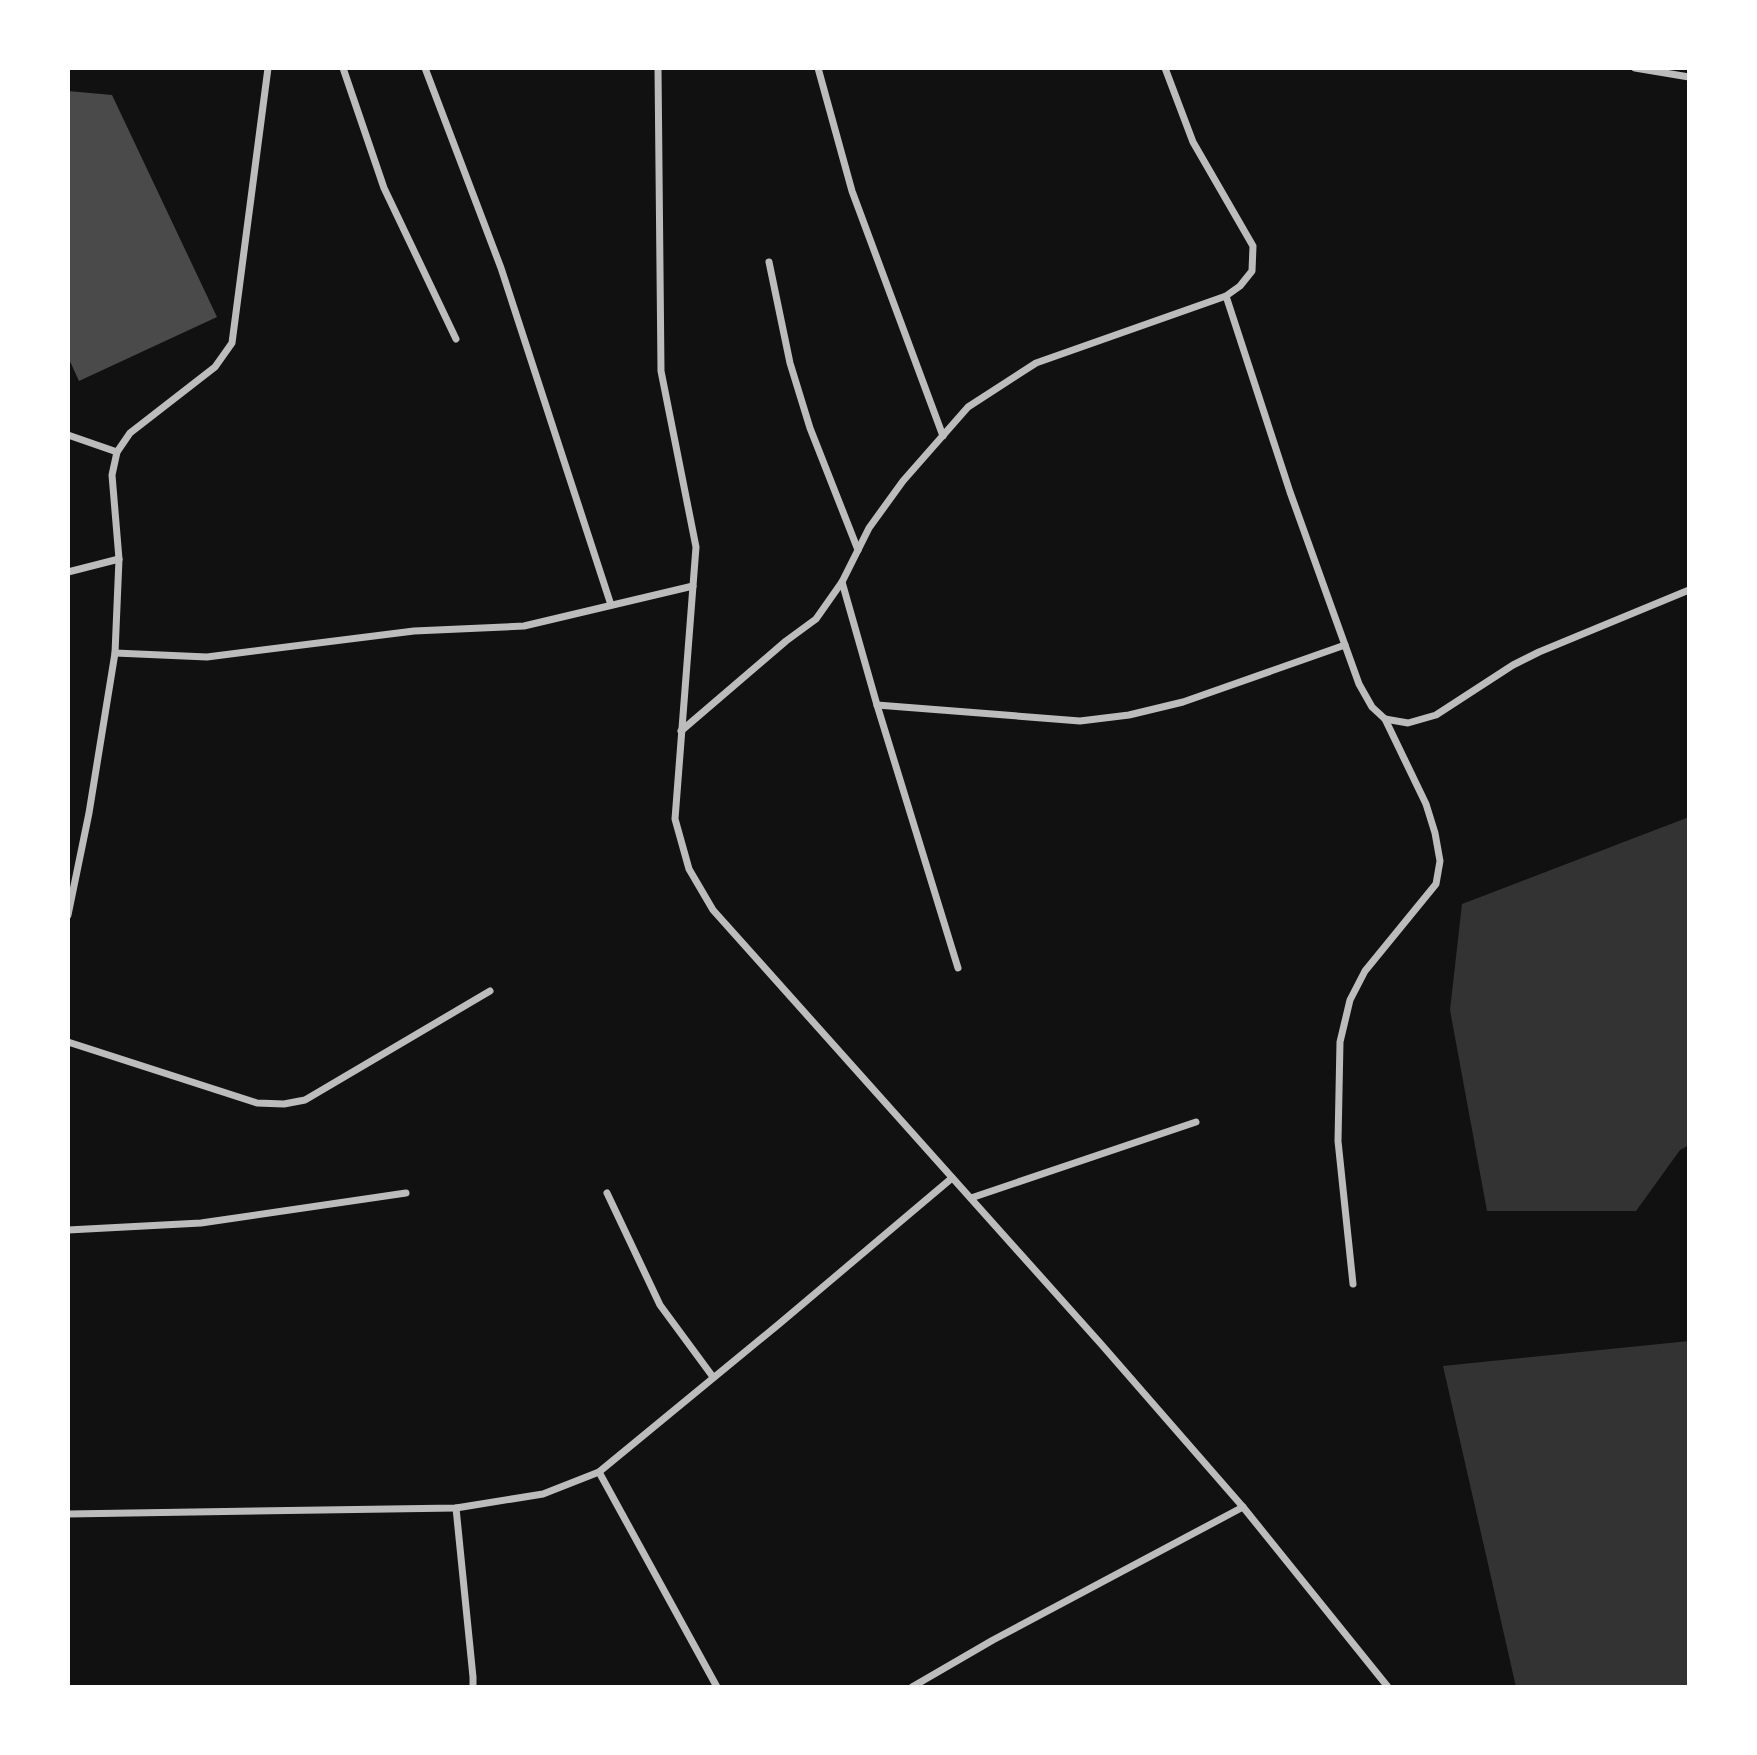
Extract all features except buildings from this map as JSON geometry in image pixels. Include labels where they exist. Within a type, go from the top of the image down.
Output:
[{"type":"street","points":[[68,915],[91,800],[115,653],[119,559],[112,475],[117,452],[130,433],[215,367],[232,343],[268,68]]},
{"type":"street","points":[[343,68],[384,188],[456,339]]},
{"type":"street","points":[[425,68],[501,268],[611,605]]},
{"type":"street","points":[[658,68],[661,370],[696,547],[675,819],[689,869],[713,910],[1243,1507],[1388,1687]]},
{"type":"street","points":[[818,68],[852,191],[943,436]]},
{"type":"street","points":[[681,731],[786,641],[816,619],[842,582],[869,528],[903,481],[968,407],[1036,363],[1226,296],[1241,286],[1252,271],[1253,246],[1193,142],[1164,68]]},
{"type":"street","points":[[1635,68],[1689,77]]},
{"type":"street","points":[[769,262],[790,363],[810,428],[858,550]]},
{"type":"street","points":[[1226,296],[1290,492],[1359,684],[1371,707],[1385,719],[1426,804],[1440,861],[1436,884],[1365,971],[1350,1000],[1340,1042],[1338,1141],[1353,1284]]},
{"type":"street","points":[[68,436],[117,452]]},
{"type":"street","points":[[68,572],[119,559]]},
{"type":"street","points":[[842,582],[958,968]]},
{"type":"street","points":[[115,653],[207,657],[414,631],[524,625],[693,586]]},
{"type":"street","points":[[1385,719],[1408,723],[1436,715],[1513,665],[1539,652],[1689,590]]},
{"type":"street","points":[[877,705],[1080,721],[1129,715],[1183,702],[1345,645]]},
{"type":"street","points":[[68,1042],[257,1103],[284,1104],[305,1100],[490,990]]},
{"type":"street","points":[[971,1198],[1196,1122]]},
{"type":"street","points":[[68,1514],[456,1508],[543,1494],[599,1472],[952,1178]]},
{"type":"street","points":[[68,1230],[201,1223],[406,1192]]},
{"type":"street","points":[[607,1193],[660,1304],[713,1377]]},
{"type":"street","points":[[599,1472],[717,1687]]},
{"type":"street","points":[[912,1687],[993,1640],[1243,1507]]},
{"type":"street","points":[[456,1508],[472,1687]]},
{"type":"shaded area","points":[[1689,817],[1689,1145],[1680,1150],[1636,1211],[1487,1211],[1450,1010],[1462,904]]},
{"type":"shaded area","points":[[1689,1341],[1689,1687],[1516,1687],[1443,1366]]}]
